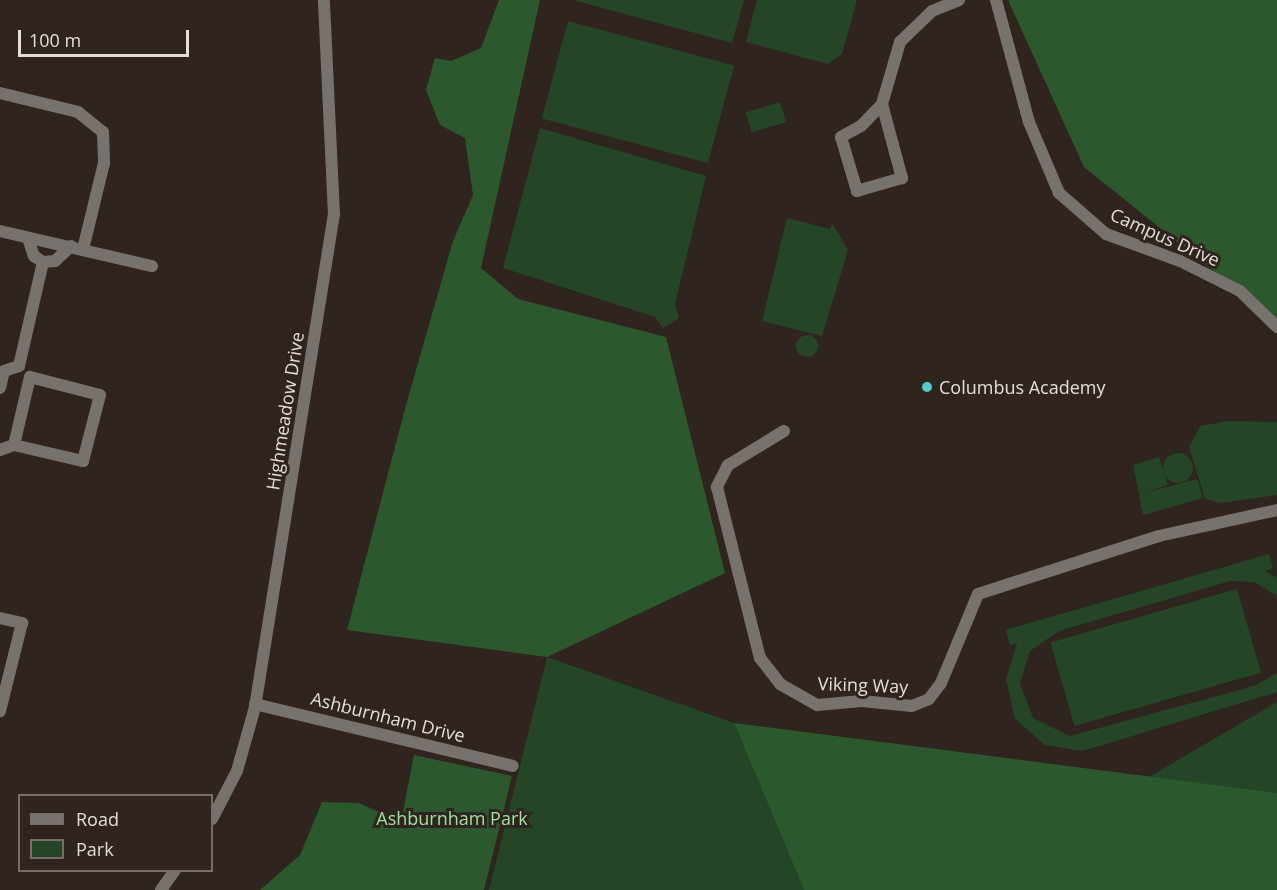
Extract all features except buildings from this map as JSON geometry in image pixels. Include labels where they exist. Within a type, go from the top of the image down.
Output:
[{"type":"street","name":"Highmeadow Drive","points":[[213,817],[237,771],[255,704],[334,215],[324,0]]},
{"type":"street","points":[[882,104],[902,178],[857,191],[841,137],[861,126],[882,104],[900,42],[932,11],[958,0]]},
{"type":"street","name":"Campus Drive","points":[[996,0],[1029,122],[1059,193],[1106,234],[1180,261],[1239,291],[1277,327]]},
{"type":"street","points":[[0,93],[78,112],[103,132],[104,163],[77,248],[55,261],[43,262],[34,256],[28,238]]},
{"type":"street","points":[[0,231],[152,266]]},
{"type":"street","points":[[19,366],[43,262]]},
{"type":"street","points":[[0,388],[2,371],[19,366]]},
{"type":"street","points":[[0,450],[14,445],[83,461],[100,395],[30,377],[19,366]]},
{"type":"street","points":[[14,445],[30,377]]},
{"type":"street","name":"Viking Way","points":[[784,431],[728,465],[717,487],[760,658],[780,684],[817,705],[862,701],[912,706],[929,699],[941,683],[978,594],[1159,536],[1277,510]]},
{"type":"street","points":[[0,618],[22,623],[0,711]]},
{"type":"street","name":"Ashburnham Drive","points":[[255,704],[513,766]]},
{"type":"street","points":[[161,890],[174,872]]},
{"type":"green space","points":[[499,0],[540,0],[481,268],[518,299],[666,337],[725,573],[547,657],[347,630],[406,405],[453,241],[473,195],[465,138],[440,125],[426,90],[435,58],[451,61],[481,48]]},
{"type":"green space","points":[[573,0],[744,0],[732,43]]},
{"type":"green space","points":[[757,0],[857,0],[842,54],[828,64],[746,42]]},
{"type":"green space","points":[[1008,0],[1277,0],[1277,322],[1084,167]]},
{"type":"green space","points":[[568,21],[734,66],[708,163],[542,119]]},
{"type":"green space","points":[[780,102],[786,122],[752,133],[746,113]]},
{"type":"green space","points":[[540,128],[706,176],[675,304],[679,318],[663,328],[655,317],[503,268]]},
{"type":"green space","points":[[787,218],[830,229],[832,223],[848,250],[822,336],[762,321]]},
{"type":"green space","points":[[807,335],[815,338],[818,346],[815,354],[807,357],[799,354],[796,346],[799,338]]},
{"type":"green space","points":[[1228,421],[1277,422],[1277,495],[1220,503],[1205,499],[1189,447],[1200,426]]},
{"type":"green space","points":[[1178,453],[1189,457],[1193,468],[1189,479],[1178,483],[1167,479],[1163,468],[1167,457]]},
{"type":"green space","points":[[1159,457],[1168,485],[1144,493],[1197,479],[1203,498],[1143,515],[1133,465]]},
{"type":"green space","points":[[1269,554],[1273,568],[1265,571],[1277,578],[1277,596],[1254,582],[1230,581],[1059,631],[1030,651],[1020,683],[1033,718],[1070,736],[1254,686],[1277,673],[1277,692],[1083,751],[1045,745],[1015,719],[1006,679],[1017,643],[1010,645],[1006,630]]},
{"type":"green space","points":[[1237,589],[1261,673],[1074,726],[1051,642]]},
{"type":"green space","points":[[547,657],[734,723],[804,890],[489,890]]},
{"type":"green space","points":[[1277,702],[1277,793],[1149,777]]},
{"type":"green space","points":[[734,723],[1277,793],[1277,890],[804,890]]},
{"type":"green space","name":"Ashburnham Park","points":[[414,755],[512,776],[484,890],[260,890],[300,855],[322,802],[359,803],[401,822]]},
{"type":"place","name":"Columbus Academy","points":[[927,387]]}]
